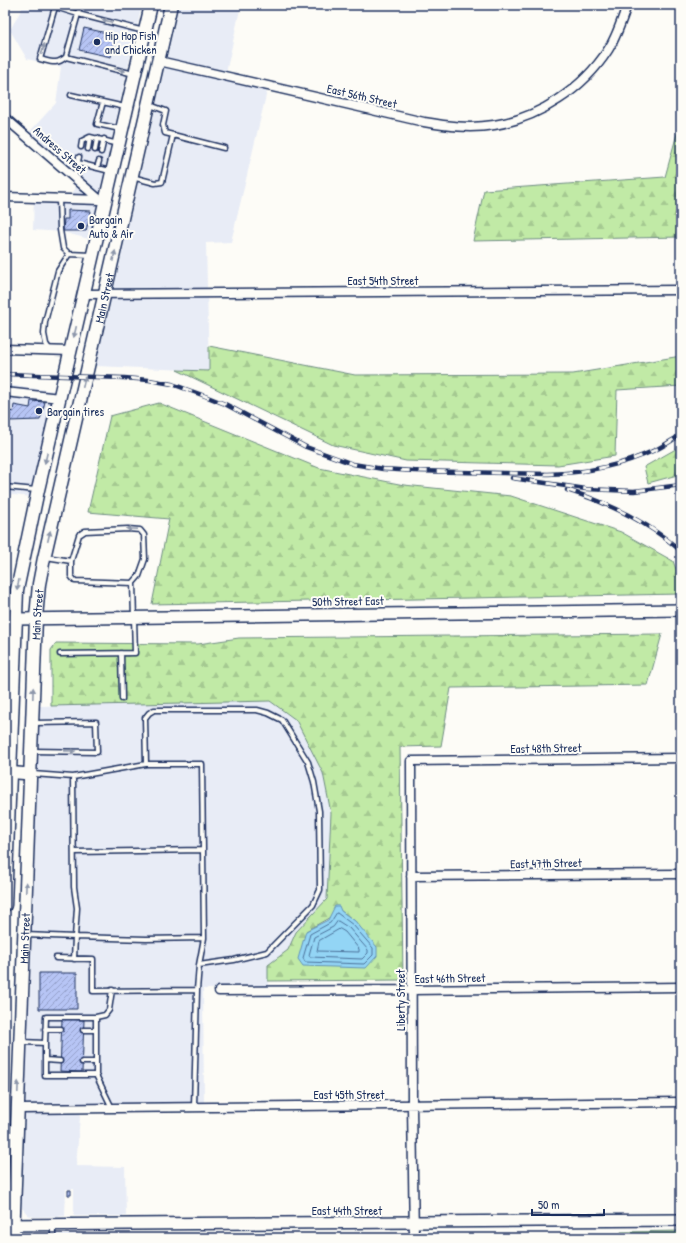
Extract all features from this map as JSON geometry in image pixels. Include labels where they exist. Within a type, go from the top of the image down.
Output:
[{"type":"main road","name":"Main Street","points":[[5,905],[8,772],[17,595],[20,572],[93,255],[103,200],[113,172],[151,5]]},
{"type":"main road","name":"Main Street","points":[[13,1238],[9,1225],[18,1109],[36,618],[39,584],[44,556],[106,293],[171,5]]},
{"type":"street","name":"East 56th Street","points":[[158,61],[424,122],[447,126],[470,127],[494,125],[526,116],[558,100],[577,86],[608,50],[620,26],[627,5]]},
{"type":"street","name":"Andress Street","points":[[5,118],[74,178],[103,200]]},
{"type":"street","points":[[5,197],[103,200]]},
{"type":"street","name":"East 54th Street","points":[[84,294],[681,290]]},
{"type":"street","points":[[5,349],[71,351]]},
{"type":"street","points":[[5,392],[60,398]]},
{"type":"street","name":"50th Street East","points":[[16,619],[681,610]]},
{"type":"street","name":"East 48th Street","points":[[411,761],[681,758]]},
{"type":"street","name":"Liberty Street","points":[[411,761],[414,1238]]},
{"type":"street","points":[[8,772],[30,774]]},
{"type":"street","name":"East 47th Street","points":[[411,876],[681,874]]},
{"type":"street","name":"East 46th Street","points":[[219,991],[681,987]]},
{"type":"street","name":"East 45th Street","points":[[18,1109],[681,1102]]},
{"type":"street","name":"East 44th Street","points":[[9,1225],[681,1220]]},
{"type":"lane","points":[[80,5],[78,14],[66,57],[59,62],[40,59],[55,7],[78,14],[145,31]]},
{"type":"lane","points":[[66,57],[135,74]]},
{"type":"lane","points":[[71,95],[127,108]]},
{"type":"lane","points":[[103,102],[97,124],[122,130]]},
{"type":"lane","points":[[149,105],[166,111],[163,125],[165,132],[224,148]]},
{"type":"lane","points":[[132,177],[155,183],[162,182],[173,135]]},
{"type":"lane","points":[[81,147],[82,141],[90,137],[104,139],[119,144]]},
{"type":"lane","points":[[88,149],[90,137]]},
{"type":"lane","points":[[95,150],[97,138]]},
{"type":"lane","points":[[101,152],[104,139]]},
{"type":"lane","points":[[74,178],[79,157]]},
{"type":"lane","points":[[85,165],[86,158]]},
{"type":"lane","points":[[91,166],[93,160]]},
{"type":"lane","points":[[97,168],[99,161]]},
{"type":"lane","points":[[78,163],[113,172]]},
{"type":"lane","points":[[59,199],[60,230],[63,248],[69,254],[93,255]]},
{"type":"lane","points":[[50,350],[46,344],[44,334],[45,322],[58,271],[69,254]]},
{"type":"lane","points":[[5,487],[38,490]]},
{"type":"lane","points":[[60,654],[135,653],[133,583],[139,576],[145,559],[144,535],[140,530],[128,529],[85,531],[79,535],[71,562],[71,576],[75,581],[133,583]]},
{"type":"lane","points":[[44,556],[71,562]]},
{"type":"lane","points":[[122,653],[122,699]]},
{"type":"lane","points":[[146,764],[145,718],[154,710],[257,710],[268,713],[282,720],[308,762],[314,782],[320,811],[320,890],[313,905],[267,952],[234,960],[199,965]]},
{"type":"lane","points":[[31,750],[97,752],[96,722],[32,723]]},
{"type":"lane","points":[[30,774],[73,777],[146,764],[202,764],[204,938],[199,965],[197,990],[194,1107]]},
{"type":"lane","points":[[73,777],[74,887],[77,908],[74,959]]},
{"type":"lane","points":[[74,852],[203,850]]},
{"type":"lane","points":[[24,935],[146,939],[204,938]]},
{"type":"lane","points":[[56,958],[93,959],[93,991],[197,990]]},
{"type":"lane","points":[[96,1075],[45,1075],[46,1017],[96,1017],[105,1015],[109,1010],[112,990]]},
{"type":"lane","points":[[96,1017],[96,1075],[112,1108]]},
{"type":"lane","points":[[45,1029],[61,1029]]},
{"type":"lane","points":[[84,1030],[96,1030]]},
{"type":"lane","points":[[20,1042],[45,1043]]},
{"type":"lane","points":[[45,1060],[60,1061]]},
{"type":"lane","points":[[82,1062],[96,1062]]},
{"type":"lane","points":[[53,1225],[53,1238]]},
{"type":"shaded area","points":[[24,5],[142,5],[89,239],[62,232],[33,230],[34,194],[72,195],[75,186],[23,139],[56,103],[61,67],[27,59],[10,30]]},
{"type":"shaded area","points":[[179,5],[241,5],[226,73],[269,83],[231,242],[206,243],[209,371],[96,366]]},
{"type":"shaded area","points":[[5,385],[54,391],[32,497],[5,494]]},
{"type":"shaded area","points":[[270,701],[296,720],[323,773],[331,813],[327,899],[296,932],[288,950],[268,965],[268,988],[203,989],[204,1102],[81,1104],[76,1166],[125,1167],[126,1216],[74,1216],[74,1189],[66,1189],[65,1216],[34,1217],[28,1215],[22,1208],[22,1202],[40,706]]},
{"type":"shaded area","points":[[124,1234],[124,1238],[23,1238],[31,1235]]},
{"type":"green space","points":[[681,119],[681,237],[473,241],[484,190],[665,177]]},
{"type":"green space","points":[[209,346],[355,375],[573,374],[681,356],[681,386],[617,390],[615,456],[558,465],[406,461],[333,445],[177,370],[209,371]]},
{"type":"green space","points":[[159,403],[319,468],[404,485],[511,496],[621,532],[673,561],[681,583],[681,594],[152,604],[169,519],[88,512],[110,416]]},
{"type":"green space","points":[[681,446],[681,474],[648,483],[644,467]]},
{"type":"green space","points":[[662,634],[648,685],[451,688],[441,746],[400,747],[403,980],[268,981],[268,965],[288,950],[296,932],[327,899],[331,813],[323,773],[296,720],[270,701],[51,706],[51,650],[56,643],[198,644],[239,638]],"holes":[[[341,911],[355,921],[306,931]]]},
{"type":"green space","points":[[680,1231],[681,1238],[619,1238],[621,1232]]},
{"type":"water","points":[[335,906],[339,906],[341,911],[355,921],[377,947],[377,956],[366,968],[303,966],[298,959],[306,931],[328,920]]},
{"type":"building","points":[[84,28],[116,35],[111,57],[79,50]]},
{"type":"building","points":[[68,210],[91,211],[86,231],[63,231],[64,219],[68,219]]},
{"type":"building","points":[[31,401],[45,402],[40,420],[8,421],[10,411],[13,412],[14,405],[30,408]]},
{"type":"building","points":[[39,973],[77,973],[77,1009],[39,1009]]},
{"type":"building","points":[[62,1019],[84,1020],[82,1072],[60,1071]]},
{"type":"building","points":[[68,1190],[71,1190],[71,1195],[68,1195]]},
{"type":"railway","points":[[5,374],[124,378],[172,384],[225,404],[306,447],[353,464],[383,469],[548,474],[575,472],[602,468],[642,456],[681,435]]},
{"type":"railway","points":[[512,478],[586,489],[634,491],[681,485]]},
{"type":"railway","points":[[567,490],[613,507],[642,522],[681,551]]},
{"type":"place","name":"Hip Hop Fish and Chicken","points":[[97,42]]},
{"type":"place","name":"Bargain Auto & Air","points":[[81,226]]},
{"type":"place","name":"Bargain tires","points":[[39,411]]}]
